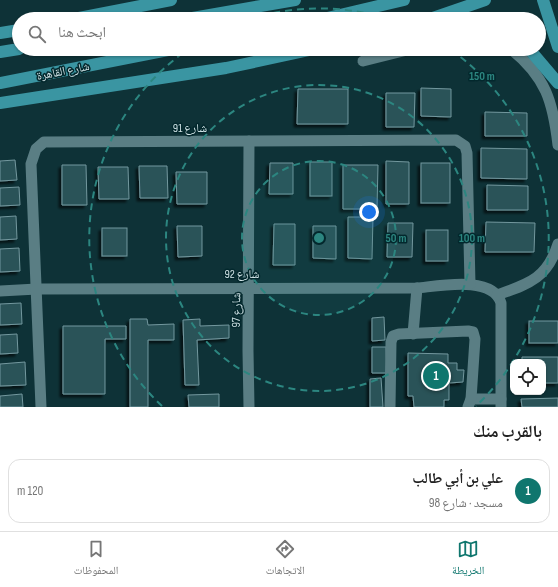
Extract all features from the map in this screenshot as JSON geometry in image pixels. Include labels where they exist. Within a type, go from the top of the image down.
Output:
[{"type":"main road","points":[[110,12],[171,0]]},
{"type":"main road","points":[[227,12],[295,0]]},
{"type":"main road","points":[[353,12],[404,0]]},
{"type":"main road","points":[[450,12],[485,0]]},
{"type":"main road","points":[[543,0],[558,47]]},
{"type":"main road","points":[[0,33],[12,31]]},
{"type":"main road","points":[[0,52],[12,50]]},
{"type":"main road","name":"شارع القاهرة","points":[[0,83],[137,56]]},
{"type":"main road","points":[[0,103],[226,68],[282,56]]},
{"type":"main road","points":[[535,56],[558,83]]},
{"type":"street","points":[[363,60],[380,56]]},
{"type":"street","points":[[518,56],[537,74],[544,87],[556,127],[558,145]]},
{"type":"street","points":[[0,110],[20,100]]},
{"type":"street","name":"شارع 91","points":[[41,407],[31,164],[34,153],[42,143],[50,141],[449,139],[461,142],[466,148],[467,152],[470,284]]},
{"type":"street","name":"شارع 97","points":[[249,141],[249,407]]},
{"type":"street","points":[[390,407],[392,338],[398,334],[468,331],[473,332],[475,339],[470,403],[501,403],[501,308],[497,295],[534,282],[545,269],[558,244]]},
{"type":"street","name":"شارع 92","points":[[0,291],[37,289],[249,287],[417,288],[470,284],[484,287],[497,295]]},
{"type":"street","points":[[413,334],[417,288]]},
{"type":"building","points":[[421,88],[451,89],[451,117],[421,116]]},
{"type":"building","points":[[298,89],[348,89],[348,124],[297,124]]},
{"type":"building","points":[[386,93],[415,93],[414,127],[386,127]]},
{"type":"building","points":[[485,112],[527,113],[527,136],[485,136]]},
{"type":"building","points":[[481,148],[527,149],[527,179],[481,178]]},
{"type":"building","points":[[15,160],[17,180],[0,181],[0,161]]},
{"type":"building","points":[[386,161],[409,162],[409,204],[386,204]]},
{"type":"building","points":[[310,162],[332,162],[332,196],[310,196]]},
{"type":"building","points":[[270,163],[293,163],[293,194],[269,194]]},
{"type":"building","points":[[421,163],[450,163],[450,203],[421,203]]},
{"type":"building","points":[[62,165],[86,165],[87,205],[62,205]]},
{"type":"building","points":[[343,165],[378,165],[377,209],[343,209]]},
{"type":"building","points":[[139,166],[167,166],[168,198],[140,198]]},
{"type":"building","points":[[98,167],[128,167],[129,199],[99,199]]},
{"type":"building","points":[[176,172],[207,172],[207,204],[177,204]]},
{"type":"building","points":[[487,185],[528,186],[528,210],[487,210]]},
{"type":"building","points":[[19,187],[20,205],[0,206],[0,188]]},
{"type":"building","points":[[16,216],[17,239],[0,240],[0,217]]},
{"type":"building","points":[[348,217],[373,217],[372,259],[348,258]]},
{"type":"building","points":[[486,222],[535,223],[534,252],[485,252]]},
{"type":"building","points":[[388,223],[413,223],[412,257],[387,257]]},
{"type":"building","points":[[274,224],[295,224],[295,265],[273,265]]},
{"type":"building","points":[[177,226],[202,226],[202,256],[178,257]]},
{"type":"building","points":[[313,226],[336,226],[336,259],[313,258]]},
{"type":"building","points":[[102,228],[127,228],[127,256],[102,256]]},
{"type":"building","points":[[426,230],[448,230],[448,261],[426,261]]},
{"type":"building","points":[[19,248],[20,271],[0,272],[0,249]]},
{"type":"building","points":[[21,303],[22,324],[0,325],[0,304]]},
{"type":"building","points":[[384,317],[385,340],[372,341],[372,318]]},
{"type":"building","points":[[130,319],[147,319],[148,325],[174,324],[174,340],[148,340],[148,407],[130,407]]},
{"type":"building","points":[[200,319],[200,326],[229,325],[229,338],[197,340],[199,385],[185,385],[183,320]]},
{"type":"building","points":[[529,321],[558,321],[558,343],[529,343]]},
{"type":"building","points":[[63,326],[126,326],[126,339],[105,339],[105,394],[63,394]]},
{"type":"building","points":[[17,334],[18,353],[0,354],[0,335]]},
{"type":"building","points":[[372,347],[386,347],[387,373],[372,373]]},
{"type":"building","points":[[408,353],[448,354],[448,363],[457,363],[457,370],[464,370],[463,382],[449,383],[449,400],[444,400],[444,407],[414,407],[413,396],[408,396]]},
{"type":"building","points":[[522,357],[558,357],[558,383],[546,383],[546,359],[522,359]]},
{"type":"building","points":[[25,362],[26,385],[0,386],[0,364]]},
{"type":"building","points":[[381,378],[383,407],[370,407],[370,379]]},
{"type":"building","points":[[22,394],[23,407],[0,407],[0,396]]},
{"type":"building","points":[[219,394],[219,407],[189,407],[188,395]]},
{"type":"building","points":[[558,398],[558,407],[522,407],[521,399]]},
{"type":"place","name":"علي بن أبي طالب","points":[[436,376]]}]
